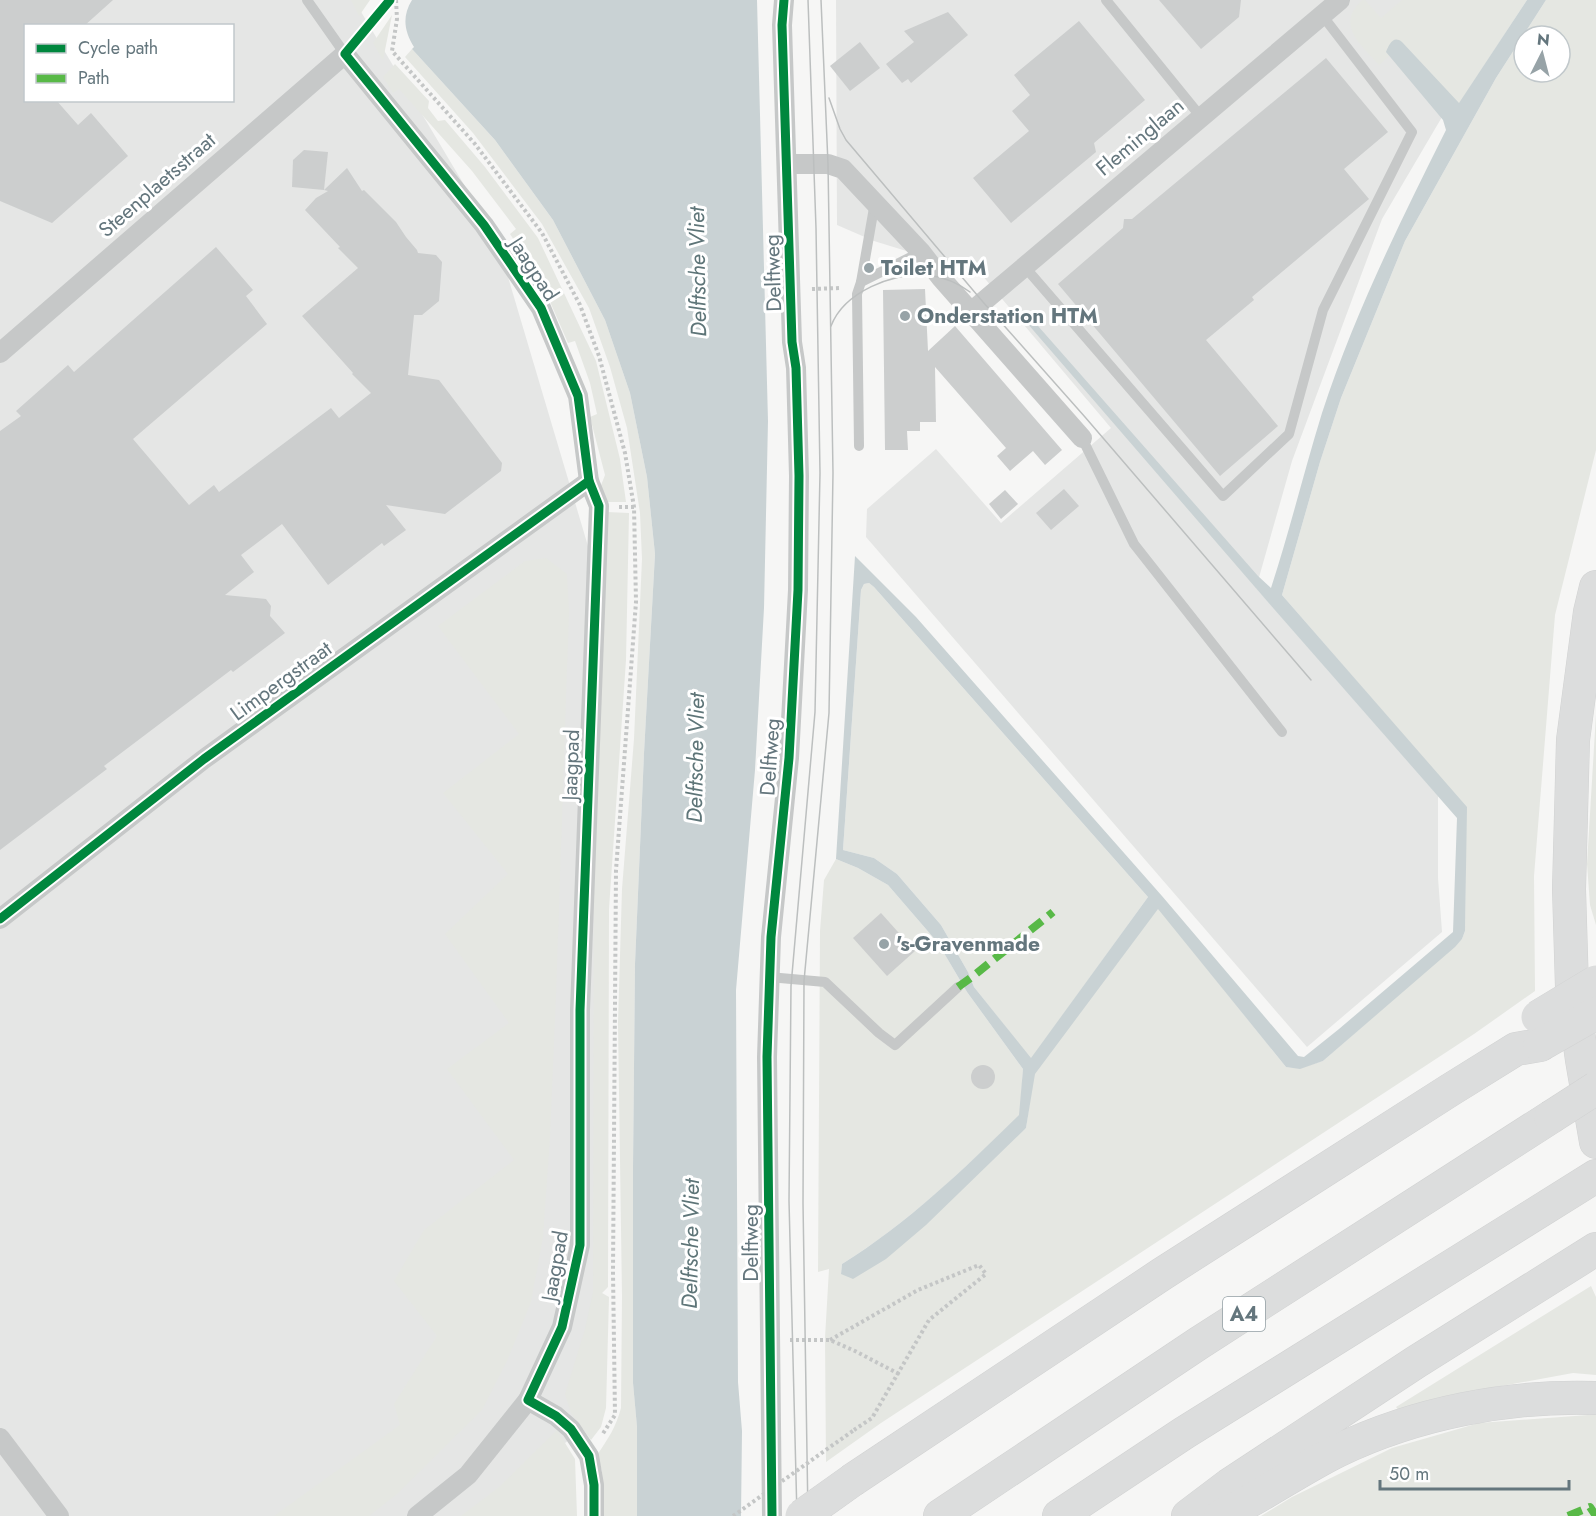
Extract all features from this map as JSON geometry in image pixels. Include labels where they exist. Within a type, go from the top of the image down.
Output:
[{"type":"highway","points":[[1596,586],[1590,612],[1572,740],[1569,878],[1572,988],[1596,1142]]},
{"type":"highway","points":[[802,1516],[1162,1274],[1531,1037],[1596,982]]},
{"type":"highway","points":[[1531,1037],[1596,1013]]},
{"type":"highway","name":"A4","points":[[940,1516],[1199,1343],[1596,1088]]},
{"type":"highway","points":[[1059,1516],[1184,1433],[1596,1176]]},
{"type":"highway","points":[[1188,1516],[1229,1485],[1407,1368],[1590,1253]]},
{"type":"highway","points":[[1221,1516],[1336,1451],[1371,1435],[1413,1421],[1455,1411],[1531,1399],[1596,1398]]},
{"type":"street","name":"Delftweg","points":[[772,1516],[767,1069],[769,976],[789,758],[798,590],[799,476],[796,368],[792,342],[782,25],[784,0]]},
{"type":"street","name":"Fleminglaan","points":[[971,312],[1340,0]]},
{"type":"street","name":"Steenplaetsstraat","points":[[0,353],[345,54]]},
{"type":"street","name":"Jaagpad","points":[[345,54],[484,225],[541,308],[578,396],[590,481],[598,506],[580,1010],[580,1245],[562,1327],[528,1400],[468,1475],[417,1516]]},
{"type":"street","points":[[788,164],[828,164],[843,169],[921,252],[1082,438]]},
{"type":"street","name":"Limpergstraat","points":[[0,919],[204,759],[590,481]]},
{"type":"street","points":[[528,1400],[556,1416],[570,1428],[589,1456],[594,1485],[594,1516]]},
{"type":"street","points":[[0,1438],[59,1516]]},
{"type":"lane","points":[[307,0],[345,54]]},
{"type":"lane","points":[[1106,0],[1201,117]]},
{"type":"lane","points":[[1024,266],[1223,496],[1289,434],[1323,310],[1412,132],[1322,15]]},
{"type":"lane","points":[[859,446],[857,294],[875,202]]},
{"type":"lane","points":[[861,282],[921,252]]},
{"type":"lane","points":[[1082,438],[1134,544],[1281,732]]},
{"type":"lane","points":[[769,976],[825,982],[895,1045],[958,987]]},
{"type":"path","points":[[383,9],[390,0]]},
{"type":"path","points":[[812,289],[837,288],[861,282]]},
{"type":"path","points":[[733,1516],[872,1418],[929,1320],[986,1274],[979,1265],[918,1290],[830,1340]]},
{"type":"path","points":[[770,1340],[830,1340],[898,1374]]},
{"type":"shaded area","points":[[0,0],[354,0],[497,240],[593,563],[596,1419],[471,1516],[0,1516]]},
{"type":"shaded area","points":[[351,0],[370,0],[359,16]]},
{"type":"shaded area","points":[[836,0],[1514,0],[1502,15],[1382,219],[1292,461],[1256,588],[1438,796],[1438,878],[1442,932],[1307,1047],[866,537],[867,509],[936,449],[1001,523],[1111,428],[981,274],[874,241],[837,225]]},
{"type":"shaded area","points":[[1362,0],[1365,0],[1381,18],[1402,0],[1527,0],[1459,104],[1402,42],[1386,52],[1389,56],[1379,65],[1359,42],[1351,26],[1354,9]]},
{"type":"shaded area","points":[[1546,0],[1596,0],[1596,450],[1555,615],[1534,876],[1535,991],[1474,1034],[881,1423],[826,1462],[825,1338],[829,1269],[818,1272],[820,931],[824,880],[836,859],[888,885],[938,943],[967,992],[1023,1069],[1020,1115],[913,1213],[842,1264],[841,1274],[1026,1128],[1034,1074],[1158,908],[1286,1067],[1300,1068],[1323,1061],[1462,939],[1465,931],[1466,807],[1282,595],[1341,398],[1405,241],[1512,53],[1512,84],[1572,84],[1572,24],[1531,24]]},
{"type":"shaded area","points":[[392,15],[383,60],[373,43]]},
{"type":"shaded area","points":[[412,49],[495,140],[553,220],[605,320],[630,393],[647,477],[655,554],[635,964],[633,1383],[637,1427],[637,1516],[603,1516],[602,1471],[597,1455],[611,1433],[621,1408],[622,1296],[618,1023],[622,889],[634,739],[642,559],[640,513],[627,428],[610,367],[589,308],[542,224],[473,133],[405,57]]},
{"type":"shaded area","points":[[395,64],[429,101],[428,108],[438,121],[445,120],[485,167],[538,238],[596,361],[620,459],[626,502],[602,502],[600,488],[605,475],[590,417],[597,414],[590,383],[575,341],[568,343],[548,297],[554,293],[524,243],[518,246],[510,234],[516,229],[472,171],[399,89],[393,93],[383,77]]},
{"type":"shaded area","points":[[607,512],[629,513],[626,660],[609,909],[608,1287],[602,1293],[609,1297],[606,1408],[601,1427],[591,1440],[571,1413],[565,1394],[585,1329],[593,1293],[594,836]]},
{"type":"shaded area","points":[[546,558],[567,574],[569,610],[550,1137],[543,1237],[531,1302],[507,1361],[482,1410],[397,1494],[369,1516],[274,1516],[400,1425],[394,1404],[437,1336],[394,1281],[424,1230],[514,1160],[447,1069],[509,1023],[445,934],[508,874],[443,793],[519,734],[438,626],[525,561]]},
{"type":"shaded area","points":[[869,583],[1148,897],[1031,1059],[974,987],[941,925],[897,874],[874,858],[843,850],[861,590],[864,584]]},
{"type":"shaded area","points":[[1596,714],[1596,925],[1590,905],[1587,864]]},
{"type":"shaded area","points":[[1591,1286],[1596,1297],[1596,1375],[1573,1373],[1443,1398],[1399,1411],[1396,1407]]},
{"type":"shaded area","points":[[1596,1415],[1596,1516],[1261,1516],[1292,1497],[1392,1448],[1479,1423]]},
{"type":"shaded area","points":[[557,1430],[575,1459],[577,1516],[461,1516],[499,1487]]},
{"type":"water","name":"Delftsche Vliet","points":[[412,0],[757,0],[768,421],[764,608],[755,770],[736,990],[738,1382],[742,1431],[741,1516],[637,1516],[637,1427],[633,1383],[635,964],[655,554],[647,477],[630,393],[605,320],[553,220],[495,140],[412,49],[414,47],[408,35],[406,18]]},
{"type":"water","points":[[1527,0],[1546,0],[1531,24],[1512,24],[1512,53],[1405,241],[1341,398],[1282,595],[1467,807],[1465,931],[1462,939],[1323,1061],[1300,1069],[1286,1067],[1158,909],[1035,1074],[1026,1128],[926,1225],[886,1259],[853,1279],[841,1274],[842,1264],[913,1213],[1019,1115],[1023,1069],[967,992],[938,943],[888,885],[836,859],[855,556],[916,617],[1162,896],[1298,1056],[1304,1057],[1339,1029],[1453,932],[1457,818],[1027,323],[1031,318],[1271,588],[1322,413],[1348,340],[1395,234],[1446,130],[1443,120],[1386,52],[1394,40],[1402,42],[1459,103]],"holes":[[[869,583],[874,587],[1148,897],[1031,1058],[974,987],[941,925],[897,874],[874,858],[843,850],[861,590],[864,584]]]},
{"type":"building","points":[[0,0],[113,0],[86,24],[24,24],[24,102],[58,102],[78,125],[91,113],[128,156],[52,223],[0,201]]},
{"type":"building","points":[[1159,0],[1241,0],[1239,17],[1201,49]]},
{"type":"building","points":[[948,12],[968,35],[911,83],[908,79],[902,83],[886,64],[914,42],[904,31]]},
{"type":"building","points":[[1079,21],[1145,100],[1094,143],[1096,152],[1011,223],[973,178],[1029,131],[1012,111],[1030,95],[1014,75]]},
{"type":"building","points":[[860,42],[880,68],[850,91],[830,66]]},
{"type":"building","points":[[1326,58],[1388,132],[1344,169],[1369,199],[1252,297],[1254,300],[1206,340],[1278,426],[1220,476],[1058,284],[1123,228],[1124,219],[1132,219]]},
{"type":"building","points":[[304,150],[328,152],[324,190],[292,187],[293,160]]},
{"type":"building","points":[[347,168],[362,191],[364,190],[396,222],[418,253],[436,255],[442,262],[439,301],[422,315],[414,315],[408,375],[439,380],[502,463],[501,471],[445,514],[386,505],[406,530],[384,546],[382,543],[328,585],[282,524],[241,555],[254,572],[225,595],[266,599],[271,606],[270,616],[285,633],[233,672],[231,670],[104,766],[107,769],[0,850],[0,431],[21,416],[16,411],[68,365],[74,372],[216,247],[253,290],[246,296],[267,324],[133,439],[189,505],[214,485],[219,492],[331,408],[339,418],[371,393],[302,316],[358,268],[305,210],[316,198],[328,191],[324,190]]},
{"type":"building","points":[[925,289],[928,351],[955,326],[1062,450],[1045,465],[1033,451],[1010,471],[997,456],[1006,448],[935,367],[936,422],[920,422],[920,431],[907,431],[908,450],[885,450],[883,290]]},
{"type":"building","points":[[1064,489],[1079,506],[1051,530],[1036,513]]},
{"type":"building","points":[[1005,490],[1018,504],[1001,519],[989,504]]},
{"type":"building","name":"'s-Gravenmade","points":[[881,913],[915,951],[887,976],[853,938]]},
{"type":"building","points":[[983,1065],[992,1068],[995,1077],[992,1086],[983,1089],[974,1086],[971,1077],[974,1068]]},
{"type":"tram line","points":[[797,1516],[789,1201],[791,986],[815,712],[820,473],[816,228],[808,0]]},
{"type":"tram line","points":[[808,1516],[803,1203],[804,981],[829,713],[833,473],[828,164],[821,0]]},
{"type":"tram line","points":[[829,98],[846,140],[983,302],[1311,680]]},
{"type":"tram line","points":[[831,326],[837,314],[858,294],[885,281],[900,277],[934,276],[955,283],[970,292]]},
{"type":"marked path","points":[[958,987],[1053,912]]},
{"type":"marked path","points":[[1568,1516],[1590,1507],[1596,1516]]},
{"type":"cycle path","points":[[390,0],[345,54],[484,225],[541,308],[578,396],[589,481],[599,506],[580,1010],[580,1245],[562,1327],[528,1400],[556,1416],[571,1429],[589,1456],[594,1485],[594,1516]]},
{"type":"cycle path","points":[[772,1516],[767,1057],[771,937],[789,758],[798,590],[799,476],[796,368],[792,342],[782,25],[784,0]]},
{"type":"cycle path","points":[[0,919],[204,759],[589,481]]},
{"type":"place","name":"Toilet HTM","points":[[869,268]]},
{"type":"place","name":"Onderstation HTM","points":[[905,316]]},
{"type":"place","name":"'s-Gravenmade","points":[[884,944]]}]
